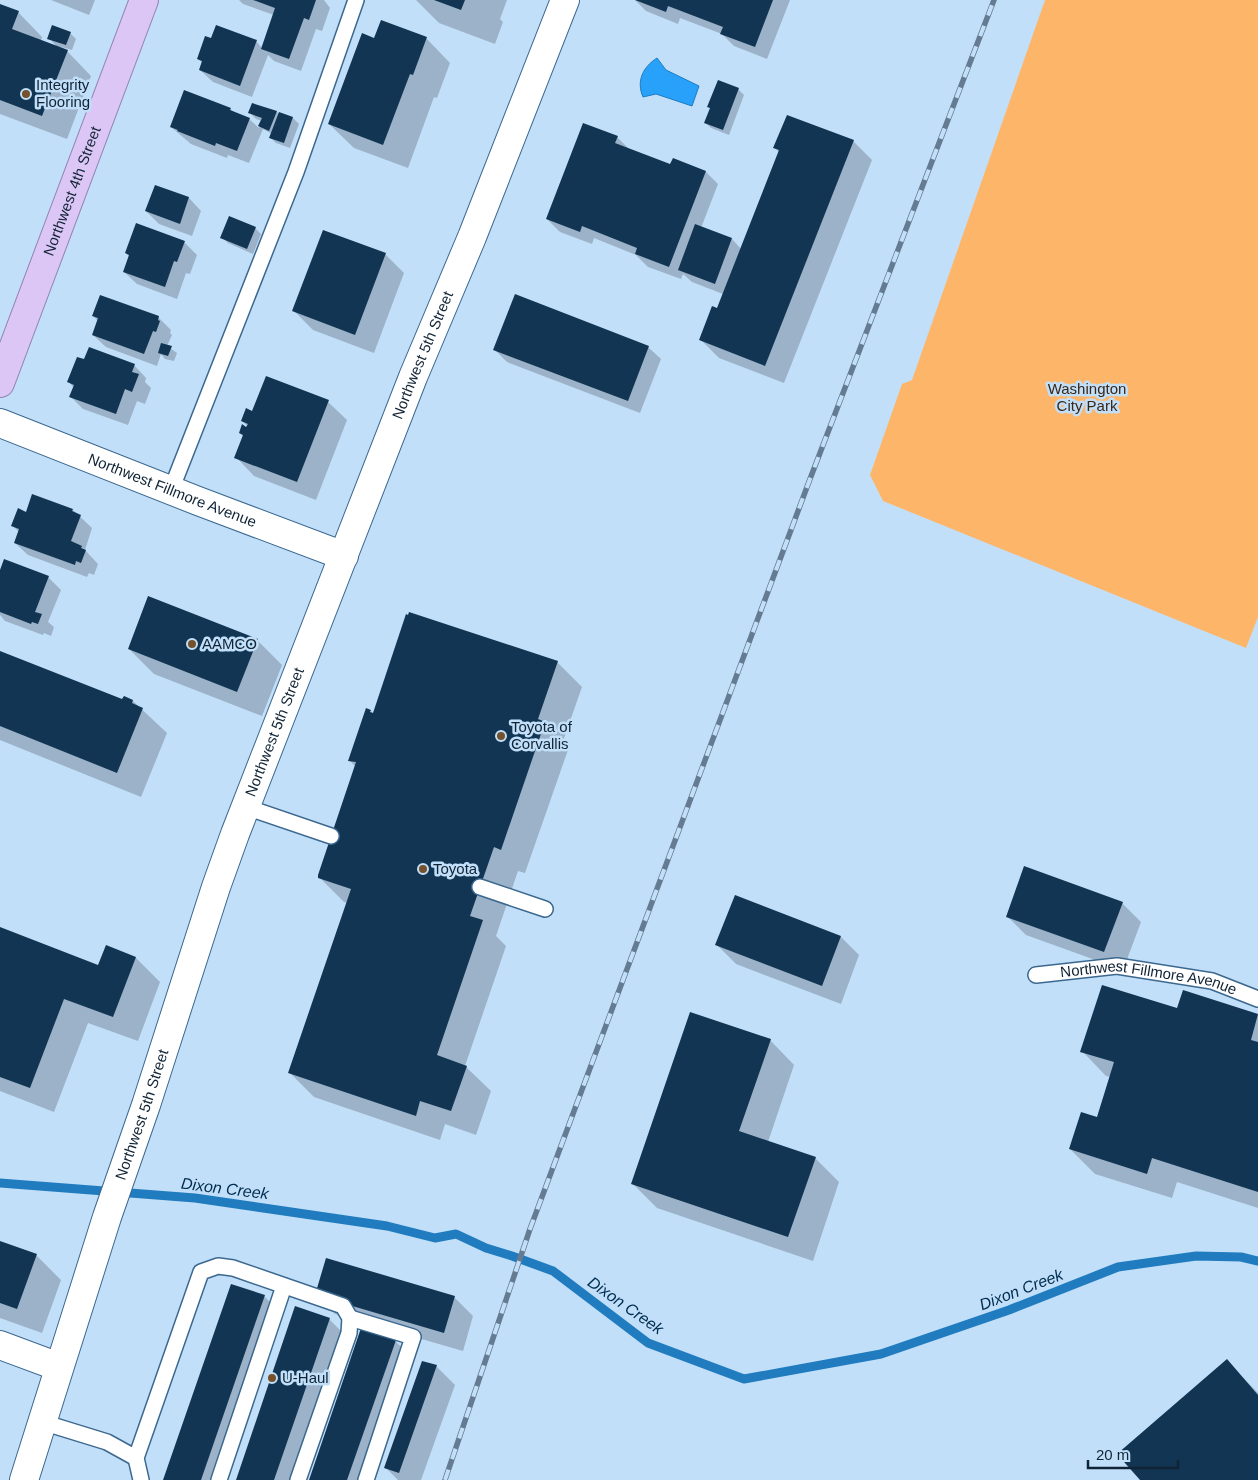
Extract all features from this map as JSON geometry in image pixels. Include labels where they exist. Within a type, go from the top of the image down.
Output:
[{"type":"highway","name":"Northwest 4th Street","points":[[0,383],[144,0]]},
{"type":"street","name":"Northwest 5th Street","points":[[24,1480],[107,1217],[216,887],[413,378],[472,237],[565,0]]},
{"type":"street","name":"Northwest Fillmore Avenue","points":[[0,423],[344,556]]},
{"type":"street","points":[[0,1345],[59,1367]]},
{"type":"lane","points":[[171,490],[296,172],[356,0]]},
{"type":"lane","points":[[246,807],[331,836]]},
{"type":"lane","points":[[480,887],[545,910]]},
{"type":"lane","name":"Northwest Fillmore Avenue","points":[[1036,975],[1117,966],[1212,981],[1258,998]]},
{"type":"lane","points":[[141,1480],[136,1458],[201,1272],[218,1266],[233,1268],[343,1306],[350,1318],[349,1333],[298,1480]]},
{"type":"lane","points":[[219,1480],[284,1286]]},
{"type":"lane","points":[[350,1318],[413,1337],[366,1480]]},
{"type":"lane","points":[[42,1422],[107,1442],[136,1458]]},
{"type":"green space","name":"Washington City Park","points":[[1045,0],[1258,0],[1258,617],[1246,648],[883,501],[870,475],[902,384],[912,380]]},
{"type":"water","points":[[657,58],[666,70],[699,86],[692,106],[656,94],[643,97],[640,85],[642,75]]},
{"type":"building","points":[[253,0],[316,0],[309,20],[304,18],[289,59],[261,49],[275,8]]},
{"type":"building","points":[[434,0],[465,0],[461,10]]},
{"type":"building","points":[[635,0],[773,0],[755,47],[720,34],[723,27],[668,6],[666,12]]},
{"type":"building","points":[[0,4],[19,11],[12,29],[68,50],[42,116],[0,100]]},
{"type":"building","points":[[381,20],[427,37],[413,75],[410,74],[383,145],[328,124],[362,33],[374,38]]},
{"type":"building","points":[[52,25],[71,32],[66,45],[47,39]]},
{"type":"building","points":[[216,25],[257,40],[240,86],[199,70],[202,61],[197,59],[205,36],[211,38]]},
{"type":"building","points":[[718,80],[739,88],[723,130],[704,123],[710,108],[707,107]]},
{"type":"building","points":[[184,90],[231,108],[230,110],[250,118],[237,151],[216,143],[215,146],[170,127]]},
{"type":"building","points":[[252,103],[277,111],[269,131],[258,126],[262,118],[248,113]]},
{"type":"building","points":[[279,112],[293,117],[284,143],[269,138]]},
{"type":"building","points":[[787,115],[854,140],[765,366],[699,340],[712,306],[717,308],[779,150],[773,148]]},
{"type":"building","points":[[583,123],[618,136],[615,143],[670,164],[673,158],[706,171],[669,267],[635,254],[637,248],[582,226],[580,232],[546,219]]},
{"type":"building","points":[[155,185],[189,197],[180,224],[145,211]]},
{"type":"building","points":[[229,216],[256,227],[247,249],[220,238]]},
{"type":"building","points":[[136,223],[185,241],[177,262],[174,261],[165,287],[123,272],[129,255],[125,253]]},
{"type":"building","points":[[695,224],[732,238],[715,284],[678,270]]},
{"type":"building","points":[[323,230],[386,253],[355,335],[292,311]]},
{"type":"building","points":[[515,294],[649,346],[628,401],[493,350]]},
{"type":"building","points":[[100,295],[159,316],[158,320],[160,321],[156,332],[153,331],[144,354],[92,335],[98,318],[92,316]]},
{"type":"building","points":[[161,343],[172,346],[168,356],[158,353]]},
{"type":"building","points":[[89,347],[135,364],[132,372],[139,374],[132,392],[125,389],[116,414],[69,397],[74,385],[67,382],[77,357],[84,359]]},
{"type":"building","points":[[266,376],[329,400],[297,482],[234,458],[243,435],[239,433],[242,424],[246,427],[248,424],[241,421],[246,408],[252,411]]},
{"type":"building","points":[[32,494],[73,509],[72,511],[81,515],[71,541],[86,550],[81,563],[76,561],[75,565],[14,543],[19,529],[11,526],[18,508],[26,512]]},
{"type":"building","points":[[4,559],[49,576],[35,612],[42,614],[38,624],[32,622],[31,624],[0,612],[0,570]]},
{"type":"building","points":[[148,596],[258,639],[237,692],[128,649]]},
{"type":"building","points":[[409,612],[558,661],[538,719],[545,722],[501,850],[494,847],[470,916],[483,920],[437,1055],[467,1066],[451,1111],[420,1101],[416,1116],[288,1073],[351,889],[318,878],[318,875],[356,762],[348,761],[366,708],[373,713],[406,614],[408,615]]},
{"type":"building","points":[[0,651],[122,699],[124,696],[133,700],[132,703],[143,708],[117,773],[0,726]]},
{"type":"building","points":[[1024,866],[1123,902],[1104,952],[1006,917]]},
{"type":"building","points":[[735,895],[841,936],[822,986],[715,945]]},
{"type":"building","points":[[0,927],[98,965],[106,945],[136,957],[113,1017],[64,999],[30,1088],[0,1077]]},
{"type":"building","points":[[1102,985],[1177,1008],[1183,990],[1258,1014],[1251,1040],[1258,1042],[1258,1192],[1152,1158],[1147,1174],[1069,1149],[1081,1112],[1097,1117],[1114,1062],[1080,1052]]},
{"type":"building","points":[[690,1012],[771,1039],[739,1131],[816,1157],[788,1237],[631,1184]]},
{"type":"building","points":[[0,1241],[37,1254],[17,1309],[0,1303]]},
{"type":"building","points":[[326,1258],[455,1296],[444,1333],[315,1295]]},
{"type":"building","points":[[231,1284],[265,1295],[201,1480],[163,1480]]},
{"type":"building","points":[[295,1306],[330,1318],[274,1480],[236,1480]]},
{"type":"building","points":[[361,1328],[396,1340],[347,1480],[309,1480]]},
{"type":"building","points":[[1227,1359],[1258,1395],[1258,1480],[1140,1480],[1117,1454]]},
{"type":"building","points":[[422,1361],[437,1365],[399,1473],[384,1468]]},
{"type":"waterway","name":"Dixon Creek","points":[[0,1183],[195,1198],[387,1226],[435,1238],[456,1234],[486,1248],[553,1271],[648,1343],[744,1379],[881,1354],[1009,1310],[1118,1267],[1196,1256],[1241,1257],[1258,1261]]},
{"type":"railway","points":[[445,1480],[530,1229],[810,479],[994,0]]},
{"type":"place","name":"Integrity Flooring","points":[[26,94]]},
{"type":"place","name":"AAMCO","points":[[192,644]]},
{"type":"place","name":"Toyota of Corvallis","points":[[501,736]]},
{"type":"place","name":"Toyota","points":[[423,869]]},
{"type":"place","name":"U-Haul","points":[[272,1378]]}]
